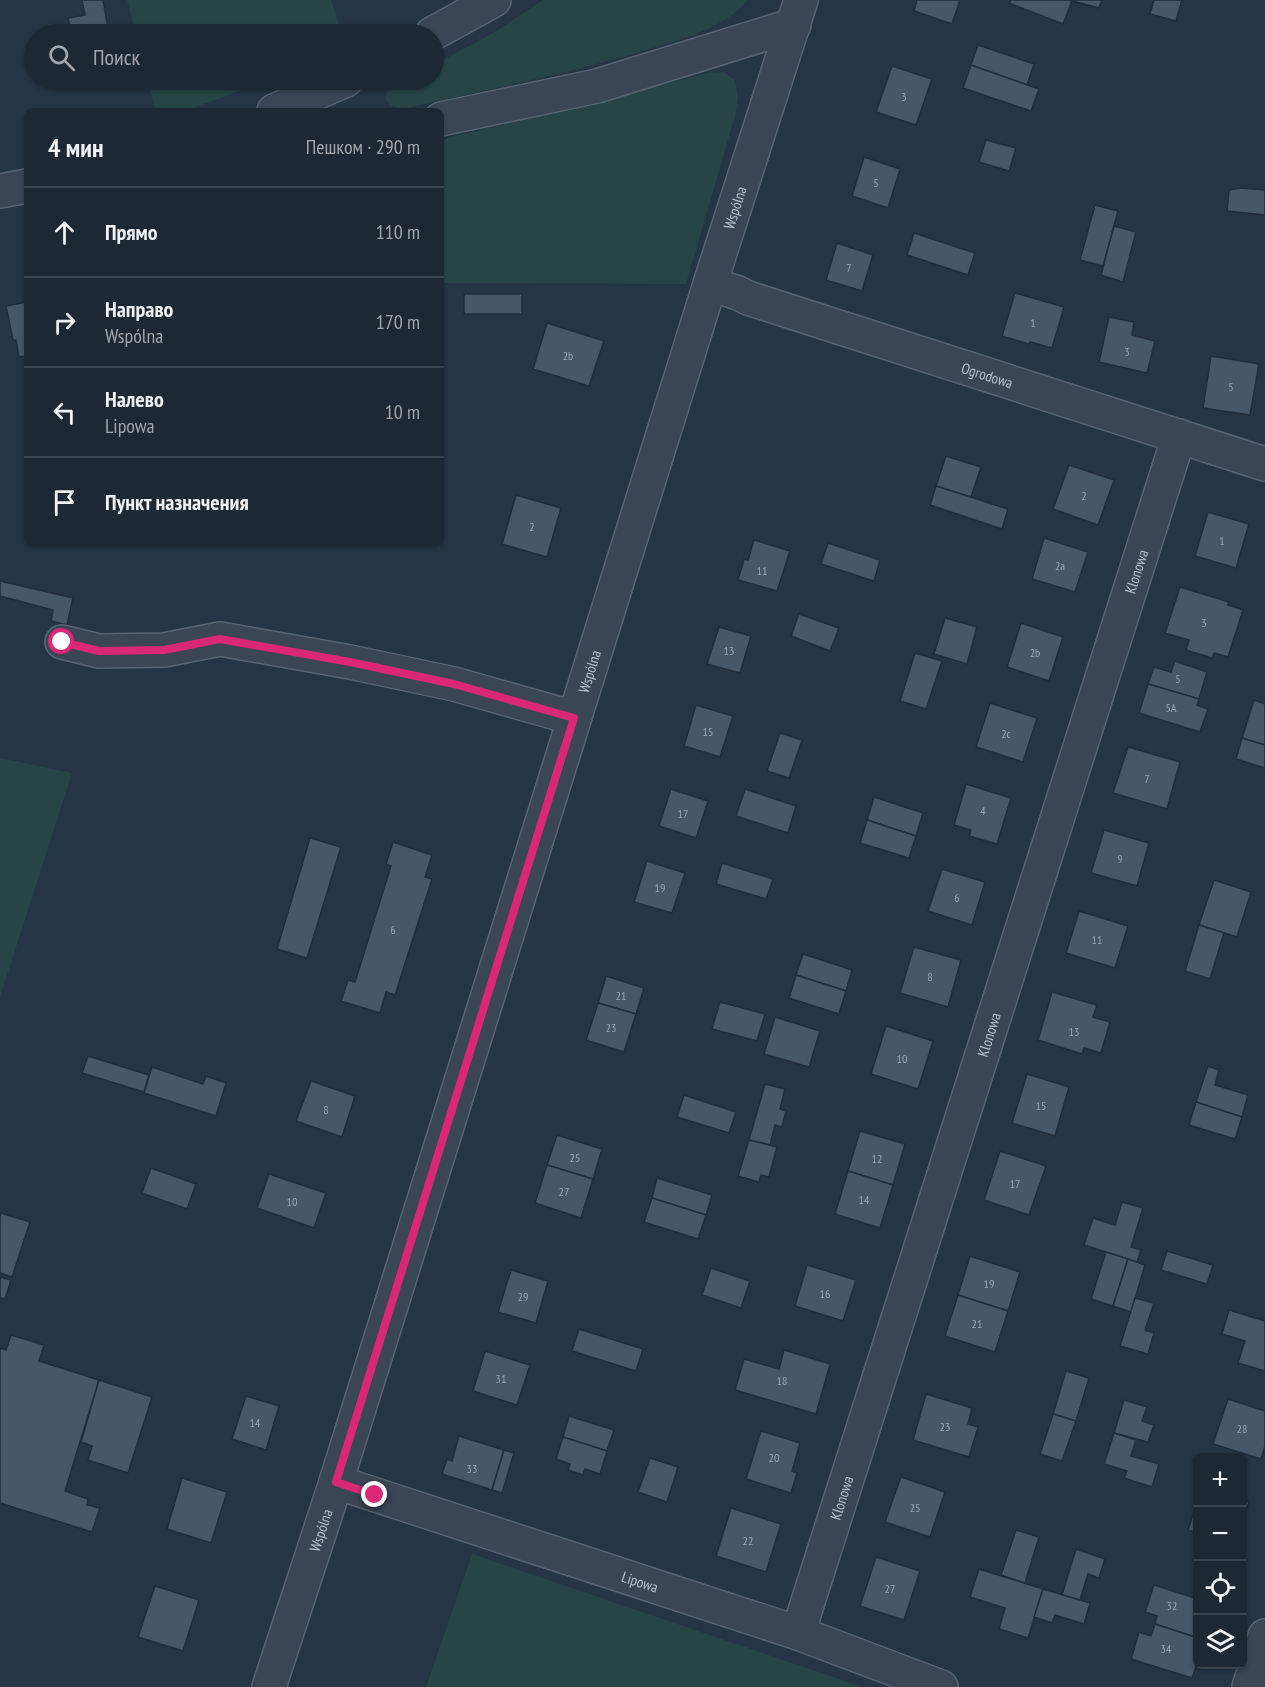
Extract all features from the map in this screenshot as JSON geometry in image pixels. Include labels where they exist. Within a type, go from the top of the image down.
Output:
[{"type":"street","points":[[444,27],[494,0]]},
{"type":"street","points":[[444,118],[597,86],[797,12]]},
{"type":"street","name":"Wspólna","points":[[269,1687],[336,1482],[797,12]]},
{"type":"street","points":[[281,108],[323,90]]},
{"type":"street","points":[[0,191],[24,187]]},
{"type":"street","name":"Ogrodowa","points":[[710,284],[755,301],[1265,464]]},
{"type":"street","name":"Klonowa","points":[[798,1633],[1179,436]]},
{"type":"street","points":[[62,642],[99,651],[164,650],[220,639],[350,662],[454,684],[574,718]]},
{"type":"street","name":"Lipowa","points":[[336,1482],[798,1633],[941,1687]]},
{"type":"street","points":[[1249,1687],[1265,1636]]},
{"type":"green space","points":[[127,0],[331,0],[339,24],[133,24]]},
{"type":"green space","points":[[543,0],[747,0],[726,19],[699,33],[613,60],[406,108],[394,107],[385,98],[389,90],[444,90],[444,60],[495,32]]},
{"type":"green space","points":[[723,72],[735,80],[738,97],[735,116],[686,284],[444,283],[444,139],[708,73]]},
{"type":"green space","points":[[151,90],[240,90],[192,108],[155,108]]},
{"type":"green space","points":[[0,758],[72,773],[0,997]]},
{"type":"green space","points":[[472,1554],[862,1687],[426,1687]]},
{"type":"building","points":[[82,0],[103,0],[107,24],[69,24],[68,18],[85,15]]},
{"type":"building","points":[[917,0],[960,0],[952,24],[914,11]]},
{"type":"building","points":[[1011,0],[1072,1],[1063,24],[1009,3]]},
{"type":"building","points":[[1069,0],[1102,0],[1099,8]]},
{"type":"building","points":[[1154,0],[1182,0],[1176,21],[1150,14]]},
{"type":"building","points":[[978,45],[1034,64],[1027,85],[971,65]]},
{"type":"building","points":[[971,65],[1039,89],[1031,111],[963,88]]},
{"type":"building","points":[[892,66],[932,79],[916,125],[876,112]]},
{"type":"building","points":[[986,140],[1016,148],[1009,171],[979,162]]},
{"type":"building","points":[[864,157],[900,169],[888,208],[852,196]]},
{"type":"building","points":[[1241,188],[1265,190],[1265,215],[1227,211],[1229,190]]},
{"type":"building","points":[[1095,205],[1118,211],[1103,266],[1080,260]]},
{"type":"building","points":[[1114,226],[1136,232],[1123,282],[1101,275]]},
{"type":"building","points":[[914,233],[975,253],[968,275],[907,255]]},
{"type":"building","points":[[837,243],[873,255],[862,291],[826,280]]},
{"type":"building","points":[[1015,293],[1064,307],[1052,348],[1002,336]]},
{"type":"building","points":[[464,294],[522,294],[522,314],[464,314]]},
{"type":"building","points":[[24,303],[24,356],[19,357],[6,306]]},
{"type":"building","points":[[1109,317],[1134,322],[1132,335],[1155,341],[1147,373],[1099,362]]},
{"type":"building","points":[[547,323],[604,341],[589,386],[533,369]]},
{"type":"building","points":[[1211,356],[1259,364],[1250,415],[1203,408]]},
{"type":"building","points":[[946,456],[981,467],[971,497],[936,486]]},
{"type":"building","points":[[1069,465],[1114,480],[1098,525],[1053,509]]},
{"type":"building","points":[[936,486],[1008,509],[1002,529],[930,505]]},
{"type":"building","points":[[516,495],[561,508],[547,557],[502,544]]},
{"type":"building","points":[[1208,512],[1249,524],[1236,568],[1195,556]]},
{"type":"building","points":[[1044,538],[1088,552],[1075,592],[1032,579]]},
{"type":"building","points":[[754,540],[790,551],[777,591],[738,580],[744,559],[748,560]]},
{"type":"building","points":[[828,543],[880,560],[874,581],[821,564]]},
{"type":"building","points":[[0,581],[73,598],[67,625],[51,621],[53,610],[0,596]]},
{"type":"building","points":[[1180,587],[1229,602],[1228,605],[1243,610],[1228,657],[1214,653],[1212,658],[1186,650],[1189,640],[1165,633]]},
{"type":"building","points":[[799,614],[839,628],[830,651],[791,636]]},
{"type":"building","points":[[945,618],[977,627],[967,664],[934,654]]},
{"type":"building","points":[[1021,623],[1063,637],[1049,681],[1007,667]]},
{"type":"building","points":[[719,627],[751,636],[740,673],[707,664]]},
{"type":"building","points":[[915,653],[942,661],[926,709],[900,701]]},
{"type":"building","points":[[1175,661],[1207,672],[1199,699],[1148,684],[1154,667],[1171,672]]},
{"type":"building","points":[[1148,684],[1199,699],[1197,705],[1208,709],[1200,732],[1139,713]]},
{"type":"building","points":[[1254,700],[1265,704],[1265,745],[1242,738]]},
{"type":"building","points":[[990,703],[1037,718],[1023,762],[976,747]]},
{"type":"building","points":[[696,705],[733,716],[720,757],[684,746]]},
{"type":"building","points":[[780,733],[802,740],[789,778],[767,771]]},
{"type":"building","points":[[1242,738],[1265,745],[1265,768],[1236,759]]},
{"type":"building","points":[[1128,747],[1180,762],[1167,809],[1113,793]]},
{"type":"building","points":[[966,784],[1011,798],[997,844],[969,836],[971,830],[954,825]]},
{"type":"building","points":[[671,789],[708,801],[696,838],[659,826]]},
{"type":"building","points":[[745,789],[796,806],[788,833],[736,816]]},
{"type":"building","points":[[874,797],[923,813],[916,836],[867,820]]},
{"type":"building","points":[[867,820],[916,836],[909,858],[860,843]]},
{"type":"building","points":[[1104,830],[1149,843],[1137,886],[1091,873]]},
{"type":"building","points":[[310,838],[341,847],[307,958],[277,949]]},
{"type":"building","points":[[393,842],[432,855],[425,877],[432,879],[395,995],[386,992],[380,1013],[341,1001],[348,980],[355,982],[391,866],[386,864]]},
{"type":"building","points":[[647,861],[685,873],[672,913],[634,902]]},
{"type":"building","points":[[722,863],[773,879],[766,899],[716,884]]},
{"type":"building","points":[[942,869],[985,882],[972,925],[928,911]]},
{"type":"building","points":[[1214,880],[1251,892],[1237,937],[1199,925]]},
{"type":"building","points":[[1079,911],[1128,926],[1115,968],[1066,953]]},
{"type":"building","points":[[1199,925],[1224,933],[1210,979],[1185,971]]},
{"type":"building","points":[[914,947],[961,960],[948,1007],[900,993]]},
{"type":"building","points":[[803,954],[852,970],[846,991],[796,975]]},
{"type":"building","points":[[796,975],[846,991],[839,1014],[789,998]]},
{"type":"building","points":[[606,976],[644,988],[636,1014],[598,1003]]},
{"type":"building","points":[[1052,992],[1097,1005],[1093,1017],[1110,1022],[1101,1053],[1084,1048],[1082,1054],[1038,1040]]},
{"type":"building","points":[[720,1002],[765,1014],[757,1041],[712,1029]]},
{"type":"building","points":[[598,1003],[636,1014],[624,1052],[586,1040]]},
{"type":"building","points":[[775,1017],[820,1031],[809,1067],[764,1054]]},
{"type":"building","points":[[886,1026],[933,1041],[918,1089],[871,1074]]},
{"type":"building","points":[[88,1056],[149,1075],[144,1092],[82,1073]]},
{"type":"building","points":[[1208,1066],[1219,1070],[1215,1085],[1248,1095],[1242,1117],[1196,1102]]},
{"type":"building","points":[[152,1067],[203,1084],[206,1076],[226,1083],[216,1116],[144,1093]]},
{"type":"building","points":[[1027,1074],[1069,1087],[1055,1136],[1012,1123]]},
{"type":"building","points":[[311,1081],[355,1096],[342,1137],[296,1121]]},
{"type":"building","points":[[765,1084],[785,1089],[780,1109],[786,1111],[782,1127],[775,1125],[770,1145],[749,1140]]},
{"type":"building","points":[[684,1095],[736,1112],[729,1133],[677,1117]]},
{"type":"building","points":[[1196,1102],[1242,1117],[1235,1139],[1189,1125]]},
{"type":"building","points":[[860,1131],[905,1144],[893,1185],[848,1171]]},
{"type":"building","points":[[557,1135],[602,1149],[593,1179],[547,1165]]},
{"type":"building","points":[[749,1140],[777,1147],[769,1177],[761,1175],[759,1182],[738,1176]]},
{"type":"building","points":[[1000,1151],[1046,1166],[1029,1215],[984,1200]]},
{"type":"building","points":[[547,1165],[593,1179],[581,1218],[535,1203]]},
{"type":"building","points":[[151,1168],[196,1184],[187,1209],[142,1193]]},
{"type":"building","points":[[848,1171],[893,1185],[880,1228],[835,1214]]},
{"type":"building","points":[[269,1174],[326,1193],[314,1228],[257,1208]]},
{"type":"building","points":[[657,1178],[712,1195],[706,1215],[652,1198]]},
{"type":"building","points":[[652,1198],[706,1215],[698,1239],[644,1222]]},
{"type":"building","points":[[1122,1202],[1143,1208],[1131,1247],[1141,1250],[1137,1262],[1084,1245],[1093,1218],[1115,1225]]},
{"type":"building","points":[[1,1213],[30,1222],[12,1277],[0,1273]]},
{"type":"building","points":[[1167,1251],[1213,1265],[1207,1284],[1161,1270]]},
{"type":"building","points":[[1106,1252],[1128,1259],[1113,1306],[1091,1299]]},
{"type":"building","points":[[970,1256],[1020,1272],[1008,1311],[958,1295]]},
{"type":"building","points":[[1128,1259],[1145,1265],[1131,1312],[1113,1306]]},
{"type":"building","points":[[807,1265],[856,1280],[843,1321],[795,1306]]},
{"type":"building","points":[[711,1268],[750,1281],[741,1308],[702,1295]]},
{"type":"building","points":[[511,1270],[548,1281],[536,1323],[498,1312]]},
{"type":"building","points":[[0,1277],[11,1280],[5,1299],[0,1298]]},
{"type":"building","points":[[958,1295],[1008,1311],[995,1352],[945,1336]]},
{"type":"building","points":[[1135,1298],[1154,1303],[1145,1330],[1154,1333],[1148,1354],[1120,1346]]},
{"type":"building","points":[[1229,1310],[1265,1321],[1265,1371],[1238,1363],[1245,1341],[1222,1334]]},
{"type":"building","points":[[579,1329],[643,1349],[636,1371],[572,1351]]},
{"type":"building","points":[[11,1335],[44,1345],[39,1361],[99,1380],[65,1491],[88,1499],[87,1505],[100,1508],[92,1532],[0,1503],[0,1348],[6,1350]]},
{"type":"building","points":[[784,1350],[830,1364],[816,1414],[735,1390],[744,1359],[779,1369]]},
{"type":"building","points":[[485,1351],[530,1365],[517,1405],[473,1391]]},
{"type":"building","points":[[1066,1371],[1089,1378],[1076,1421],[1053,1414]]},
{"type":"building","points":[[99,1380],[152,1397],[128,1473],[88,1460],[92,1446],[81,1442]]},
{"type":"building","points":[[926,1394],[972,1408],[968,1424],[978,1427],[969,1457],[913,1440]]},
{"type":"building","points":[[246,1396],[279,1406],[266,1450],[232,1439]]},
{"type":"building","points":[[1228,1399],[1265,1411],[1265,1446],[1261,1459],[1213,1444]]},
{"type":"building","points":[[1124,1400],[1147,1407],[1142,1421],[1154,1425],[1148,1442],[1114,1433]]},
{"type":"building","points":[[1053,1414],[1076,1421],[1062,1461],[1040,1454]]},
{"type":"building","points":[[569,1416],[614,1430],[607,1451],[563,1437]]},
{"type":"building","points":[[761,1431],[800,1443],[792,1471],[797,1473],[791,1493],[746,1479]]},
{"type":"building","points":[[1114,1433],[1136,1440],[1131,1456],[1159,1464],[1152,1487],[1124,1478],[1127,1471],[1104,1464]]},
{"type":"building","points":[[459,1436],[504,1450],[492,1490],[442,1474],[447,1459],[452,1461]]},
{"type":"building","points":[[563,1437],[607,1451],[600,1474],[585,1469],[583,1475],[568,1470],[570,1464],[556,1459]]},
{"type":"building","points":[[504,1450],[514,1453],[502,1493],[492,1490]]},
{"type":"building","points":[[650,1458],[678,1467],[667,1502],[638,1492]]},
{"type":"building","points":[[901,1477],[945,1492],[930,1537],[885,1522]]},
{"type":"building","points":[[182,1478],[227,1492],[211,1543],[167,1529]]},
{"type":"building","points":[[731,1508],[781,1524],[766,1572],[716,1556]]},
{"type":"building","points":[[1193,1515],[1193,1532],[1188,1530]]},
{"type":"building","points":[[1016,1530],[1039,1537],[1025,1583],[1001,1575]]},
{"type":"building","points":[[1076,1549],[1105,1559],[1099,1578],[1088,1574],[1080,1600],[1062,1595]]},
{"type":"building","points":[[876,1557],[920,1571],[904,1620],[860,1606]]},
{"type":"building","points":[[979,1569],[1043,1589],[1028,1638],[999,1629],[1005,1608],[970,1597]]},
{"type":"building","points":[[1154,1585],[1193,1597],[1193,1636],[1155,1624],[1157,1616],[1145,1612]]},
{"type":"building","points":[[155,1586],[199,1600],[183,1651],[138,1637]]},
{"type":"building","points":[[1043,1589],[1090,1603],[1084,1624],[1055,1615],[1052,1623],[1034,1617]]},
{"type":"building","points":[[1155,1624],[1193,1636],[1193,1669],[1195,1669],[1192,1678],[1131,1659],[1139,1632],[1151,1636]]},
{"type":"route","points":[[62,642],[99,651],[164,650],[220,639],[350,662],[454,684],[574,718],[336,1482],[375,1495]]}]
